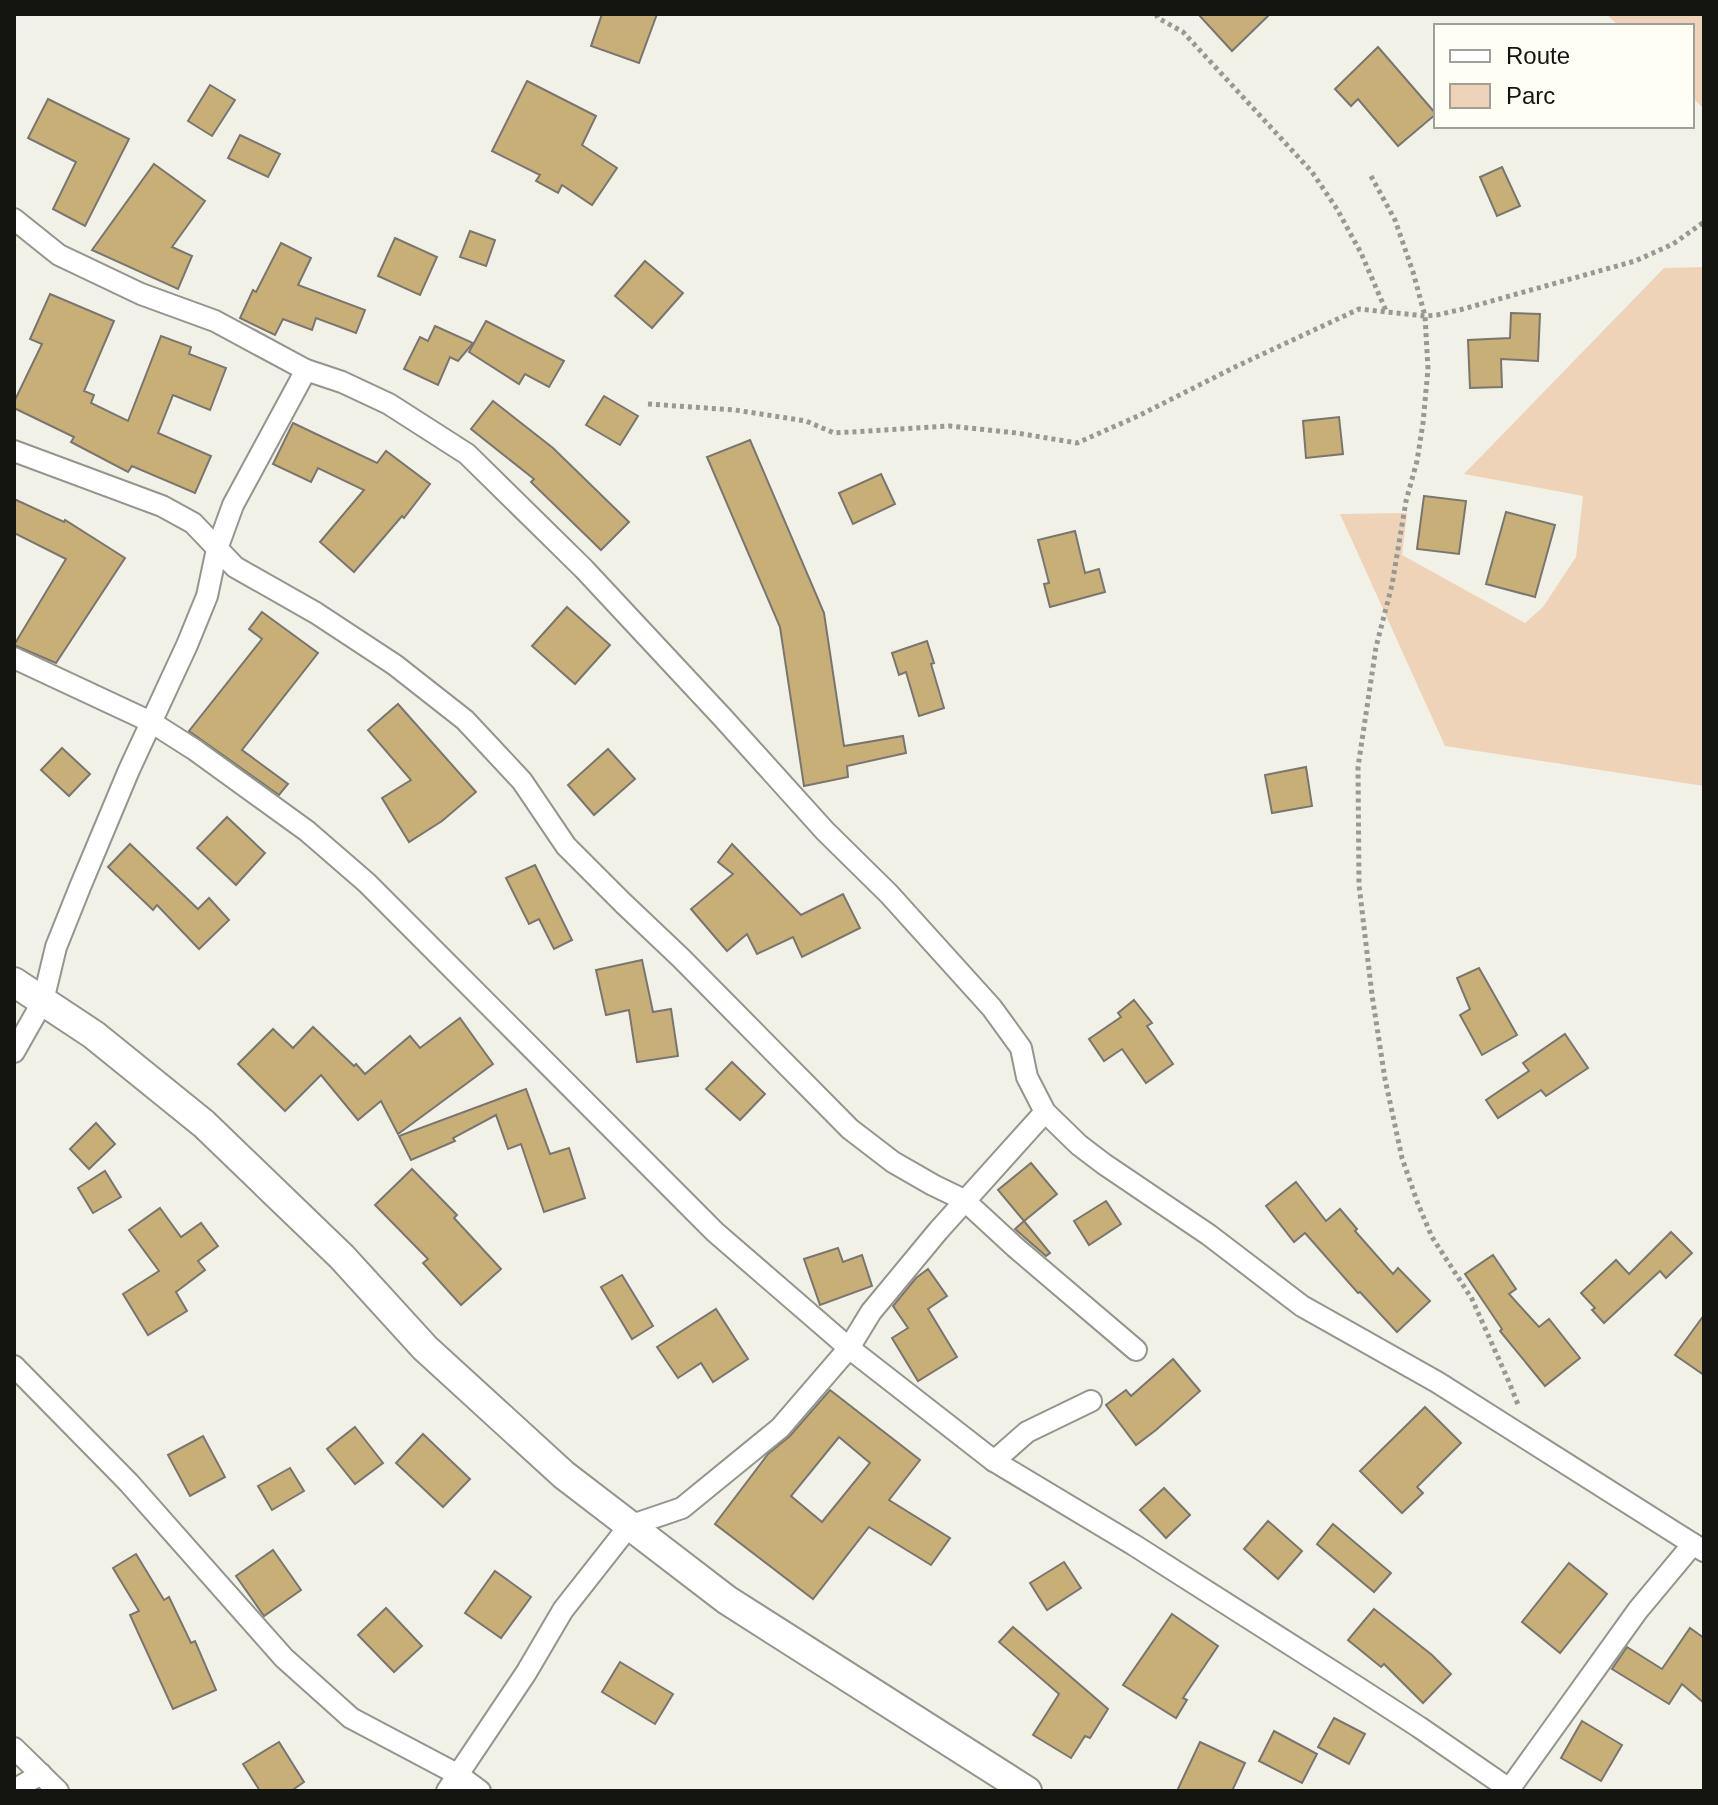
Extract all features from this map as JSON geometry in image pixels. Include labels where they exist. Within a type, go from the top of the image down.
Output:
[{"type":"main road","points":[[14,982],[94,1035],[204,1124],[342,1257],[425,1348],[564,1475],[727,1600],[1027,1791]]},
{"type":"street","points":[[14,219],[59,255],[141,294],[215,321],[306,370],[342,382],[389,404],[467,454],[584,569],[992,1008],[1021,1048],[1027,1077],[1045,1112],[1072,1138],[1104,1164],[1209,1235],[1302,1306],[1437,1382],[1698,1547],[1638,1610],[1510,1791],[1354,1685],[1134,1545],[994,1461],[849,1348],[715,1232],[367,883],[307,831],[151,722],[14,658]]},
{"type":"street","points":[[14,1052],[43,1001],[56,947],[207,596],[217,549],[233,505],[306,370]]},
{"type":"street","points":[[14,451],[162,506],[193,523],[235,567],[316,613],[395,665],[465,720],[522,781],[566,846],[850,1129],[893,1162],[964,1200],[1136,1350]]},
{"type":"street","points":[[452,1782],[526,1673],[563,1610],[629,1526],[682,1508],[780,1428],[849,1348],[871,1312],[964,1200],[1045,1112]]},
{"type":"street","points":[[14,1366],[129,1483],[284,1658],[351,1718],[452,1782],[480,1791]]},
{"type":"street","points":[[994,1461],[1027,1432],[1091,1401]]},
{"type":"street","points":[[14,1748],[58,1791]]},
{"type":"street","points":[[14,1790],[41,1774]]},
{"type":"path","points":[[1156,14],[1183,32],[1312,172],[1355,242],[1387,313]]},
{"type":"path","points":[[1371,176],[1395,220],[1413,272],[1425,316],[1428,369],[1417,461],[1376,647],[1358,767],[1359,885],[1372,995],[1385,1079],[1402,1158],[1418,1204],[1432,1237],[1472,1299],[1509,1382],[1532,1444]]},
{"type":"path","points":[[648,404],[735,410],[806,421],[834,433],[950,426],[1077,443],[1359,309],[1425,316],[1463,309],[1635,261],[1673,244],[1704,222]]},
{"type":"green space","points":[[1606,14],[1704,14],[1704,109],[1694,99],[1694,24],[1617,24]]},
{"type":"green space","points":[[1704,267],[1704,786],[1445,746],[1340,514],[1407,513],[1402,555],[1525,623],[1543,607],[1576,557],[1583,496],[1464,474],[1664,268]]},
{"type":"building","points":[[602,14],[657,14],[639,63],[591,46]]},
{"type":"building","points":[[1198,14],[1270,14],[1232,51]]},
{"type":"building","points":[[1378,47],[1434,112],[1434,116],[1398,146],[1358,99],[1351,106],[1335,89]]},
{"type":"building","points":[[527,81],[596,116],[582,145],[617,168],[592,205],[562,185],[558,193],[536,181],[540,175],[492,151]]},
{"type":"building","points":[[210,85],[235,100],[212,136],[188,121]]},
{"type":"building","points":[[48,99],[129,139],[85,226],[53,209],[76,162],[28,138]]},
{"type":"building","points":[[240,135],[280,154],[268,177],[228,158]]},
{"type":"building","points":[[154,164],[205,201],[172,247],[192,256],[178,289],[92,250]]},
{"type":"building","points":[[1502,167],[1520,206],[1497,216],[1480,177]]},
{"type":"building","points":[[470,231],[495,240],[486,266],[460,257]]},
{"type":"building","points":[[395,238],[437,257],[420,295],[378,276]]},
{"type":"building","points":[[281,243],[311,258],[298,285],[365,310],[356,333],[316,318],[312,330],[283,319],[275,335],[240,318]]},
{"type":"building","points":[[645,261],[683,293],[652,328],[615,296]]},
{"type":"building","points":[[50,294],[114,321],[84,391],[94,395],[91,403],[128,421],[161,336],[191,347],[189,354],[226,368],[210,410],[173,395],[158,433],[211,456],[195,493],[132,466],[128,472],[71,442],[74,437],[14,408],[14,402],[42,344],[30,339]]},
{"type":"building","points":[[1511,313],[1540,314],[1538,361],[1501,359],[1502,387],[1470,388],[1468,340],[1510,338]]},
{"type":"building","points":[[486,321],[564,361],[549,387],[525,374],[519,384],[469,352]]},
{"type":"building","points":[[435,326],[473,343],[458,361],[450,357],[438,385],[404,369],[420,337],[428,341]]},
{"type":"building","points":[[604,396],[638,416],[620,445],[586,425]]},
{"type":"building","points":[[493,401],[553,448],[629,522],[601,550],[531,482],[534,479],[471,429]]},
{"type":"building","points":[[1339,417],[1343,454],[1306,458],[1303,421]]},
{"type":"building","points":[[293,423],[377,463],[386,451],[430,484],[404,518],[402,516],[354,572],[320,542],[364,490],[318,468],[311,482],[273,464]]},
{"type":"building","points":[[750,440],[824,613],[844,746],[903,736],[906,753],[847,766],[848,777],[804,786],[780,627],[707,457]]},
{"type":"building","points":[[881,474],[895,504],[853,524],[839,493]]},
{"type":"building","points":[[1424,496],[1466,501],[1459,554],[1417,549]]},
{"type":"building","points":[[14,499],[65,520],[125,558],[56,663],[14,645],[66,559],[14,533]]},
{"type":"building","points":[[1506,512],[1555,525],[1535,597],[1486,584]]},
{"type":"building","points":[[1075,531],[1085,573],[1099,569],[1105,592],[1050,607],[1044,584],[1049,583],[1038,540]]},
{"type":"building","points":[[567,607],[610,645],[575,684],[532,646]]},
{"type":"building","points":[[262,612],[318,653],[242,750],[288,784],[279,795],[189,731],[262,639],[249,629]]},
{"type":"building","points":[[927,641],[944,708],[919,716],[906,672],[899,675],[892,653]]},
{"type":"building","points":[[398,704],[476,792],[442,821],[409,842],[382,798],[411,780],[368,730]]},
{"type":"building","points":[[62,748],[90,774],[69,796],[41,770]]},
{"type":"building","points":[[608,749],[635,779],[594,815],[568,785]]},
{"type":"building","points":[[1306,767],[1312,806],[1272,813],[1265,775]]},
{"type":"building","points":[[227,817],[265,853],[236,885],[197,848]]},
{"type":"building","points":[[130,844],[198,909],[209,898],[229,920],[199,949],[157,905],[153,910],[108,867]]},
{"type":"building","points":[[732,844],[801,915],[843,894],[860,928],[802,957],[793,937],[757,954],[747,934],[727,951],[691,909],[733,874],[718,862]]},
{"type":"building","points":[[535,865],[572,940],[554,949],[539,919],[529,924],[506,878]]},
{"type":"building","points":[[642,960],[653,1012],[671,1009],[678,1056],[637,1062],[629,1010],[606,1015],[596,970]]},
{"type":"building","points":[[1479,968],[1517,1035],[1482,1055],[1460,1015],[1470,1009],[1457,978]]},
{"type":"building","points":[[1134,1000],[1152,1023],[1147,1026],[1173,1064],[1146,1083],[1122,1049],[1104,1061],[1089,1039],[1121,1017],[1118,1013]]},
{"type":"building","points":[[460,1018],[493,1064],[398,1134],[381,1101],[358,1120],[321,1075],[285,1111],[238,1064],[273,1029],[293,1048],[313,1027],[365,1074],[410,1036],[420,1048]]},
{"type":"building","points":[[1565,1034],[1588,1068],[1546,1096],[1541,1090],[1498,1118],[1486,1100],[1529,1071],[1523,1063]]},
{"type":"building","points":[[732,1062],[765,1094],[740,1120],[706,1089]]},
{"type":"building","points":[[526,1089],[550,1154],[569,1148],[585,1198],[544,1212],[521,1144],[508,1149],[496,1115],[453,1138],[455,1141],[411,1160],[399,1136]]},
{"type":"building","points":[[96,1123],[115,1144],[89,1169],[70,1149]]},
{"type":"building","points":[[1031,1163],[1057,1194],[1024,1221],[998,1190]]},
{"type":"building","points":[[412,1169],[457,1215],[454,1218],[501,1269],[461,1305],[423,1263],[428,1259],[375,1205]]},
{"type":"building","points":[[105,1171],[121,1197],[93,1213],[78,1188]]},
{"type":"building","points":[[1296,1182],[1326,1221],[1340,1209],[1393,1274],[1398,1268],[1430,1301],[1397,1332],[1305,1233],[1294,1242],[1266,1206]]},
{"type":"building","points":[[1106,1201],[1121,1224],[1089,1245],[1074,1221]]},
{"type":"building","points":[[160,1208],[181,1237],[201,1223],[218,1246],[198,1261],[205,1270],[176,1292],[187,1311],[148,1335],[123,1294],[159,1271],[129,1230]]},
{"type":"building","points":[[1024,1221],[1050,1253],[1046,1256],[1015,1229]]},
{"type":"building","points":[[1671,1232],[1692,1253],[1666,1278],[1660,1271],[1604,1323],[1581,1293],[1616,1260],[1629,1274]]},
{"type":"building","points":[[838,1248],[843,1262],[862,1255],[872,1286],[820,1305],[804,1259]]},
{"type":"building","points":[[1493,1255],[1516,1289],[1509,1294],[1539,1327],[1549,1319],[1580,1358],[1545,1386],[1500,1331],[1502,1329],[1465,1274]]},
{"type":"building","points":[[928,1269],[947,1296],[928,1309],[957,1357],[918,1381],[892,1338],[908,1328],[893,1306],[916,1278]]},
{"type":"building","points":[[622,1275],[653,1326],[632,1339],[601,1287]]},
{"type":"building","points":[[716,1309],[748,1359],[713,1382],[701,1363],[678,1378],[657,1347]]},
{"type":"building","points":[[1704,1315],[1704,1375],[1675,1355]]},
{"type":"building","points":[[1173,1359],[1200,1391],[1136,1445],[1106,1405],[1126,1390],[1131,1396]]},
{"type":"building","points":[[830,1390],[920,1460],[889,1500],[950,1538],[931,1565],[869,1527],[813,1599],[715,1524],[768,1454],[790,1436]],"holes":[[[839,1437],[870,1463],[822,1522],[791,1496]]]},
{"type":"building","points":[[1425,1407],[1461,1443],[1417,1487],[1423,1493],[1402,1513],[1360,1471]]},
{"type":"building","points":[[355,1427],[383,1463],[355,1484],[327,1449]]},
{"type":"building","points":[[423,1434],[470,1479],[443,1507],[396,1463]]},
{"type":"building","points":[[203,1436],[225,1477],[190,1496],[168,1455]]},
{"type":"building","points":[[290,1468],[304,1491],[272,1510],[258,1486]]},
{"type":"building","points":[[1164,1488],[1190,1515],[1166,1538],[1140,1510]]},
{"type":"building","points":[[1268,1521],[1302,1551],[1278,1579],[1244,1549]]},
{"type":"building","points":[[1333,1524],[1391,1573],[1374,1592],[1317,1544]]},
{"type":"building","points":[[273,1550],[301,1590],[264,1616],[236,1576]]},
{"type":"building","points":[[136,1554],[164,1600],[169,1597],[191,1643],[195,1641],[216,1690],[173,1709],[130,1615],[139,1611],[113,1568]]},
{"type":"building","points":[[1064,1562],[1081,1588],[1047,1610],[1030,1583]]},
{"type":"building","points":[[1569,1563],[1607,1594],[1560,1653],[1522,1622]]},
{"type":"building","points":[[495,1571],[531,1597],[501,1638],[465,1613]]},
{"type":"building","points":[[386,1608],[422,1646],[394,1672],[358,1635]]},
{"type":"building","points":[[1374,1609],[1451,1674],[1423,1703],[1384,1664],[1381,1667],[1348,1640]]},
{"type":"building","points":[[1172,1614],[1218,1646],[1183,1698],[1187,1700],[1176,1718],[1123,1685]]},
{"type":"building","points":[[1013,1627],[1108,1709],[1090,1738],[1085,1736],[1071,1758],[1033,1735],[1059,1694],[999,1642]]},
{"type":"building","points":[[1690,1628],[1704,1638],[1704,1703],[1682,1684],[1669,1704],[1612,1669],[1627,1647],[1662,1669]]},
{"type":"building","points":[[620,1662],[673,1694],[655,1724],[602,1692]]},
{"type":"building","points":[[1334,1718],[1365,1734],[1349,1764],[1318,1747]]},
{"type":"building","points":[[1582,1721],[1622,1745],[1601,1781],[1561,1758]]},
{"type":"building","points":[[1274,1731],[1317,1754],[1302,1783],[1259,1761]]},
{"type":"building","points":[[279,1742],[304,1782],[291,1791],[260,1791],[243,1764]]},
{"type":"building","points":[[1200,1742],[1245,1763],[1232,1791],[1177,1791]]}]
